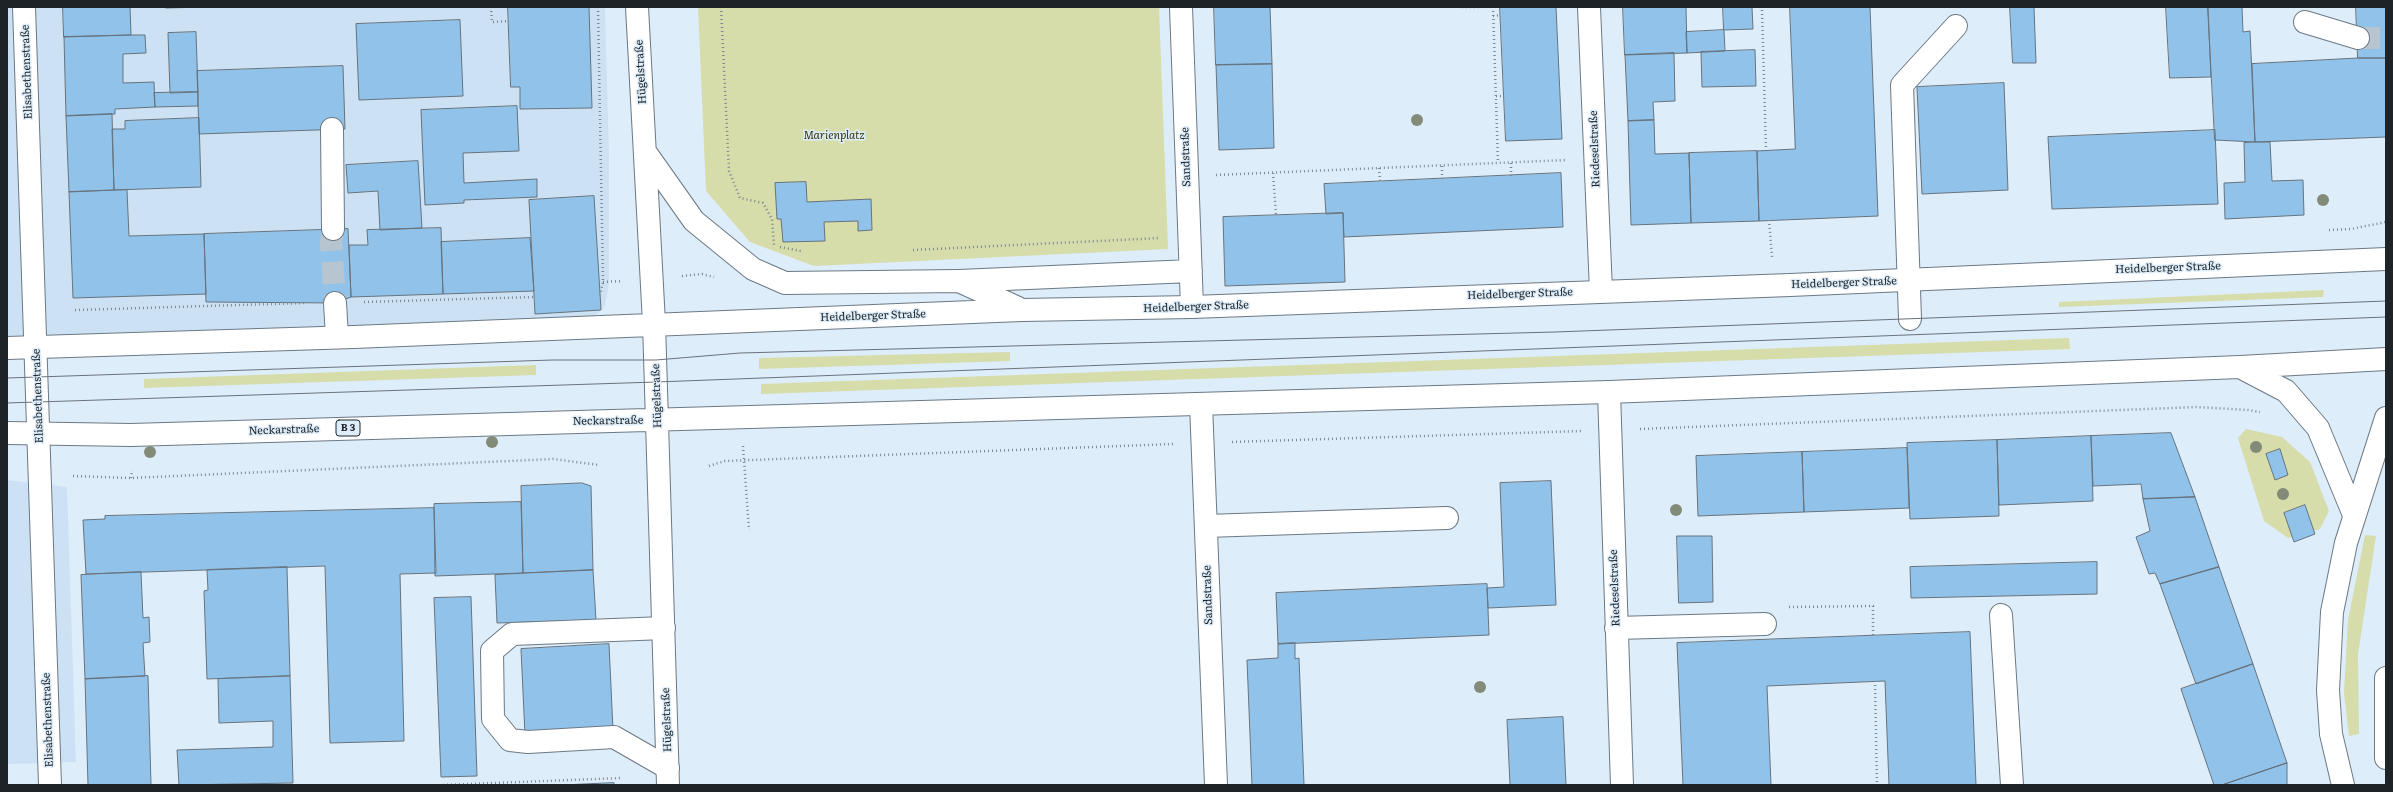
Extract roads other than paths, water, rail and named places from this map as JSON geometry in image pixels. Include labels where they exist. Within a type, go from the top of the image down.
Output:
[{"type":"main road","name":"Elisabethenstraße","points":[[24,7],[50,785]]},
{"type":"main road","name":"Hügelstraße","points":[[637,7],[646,153],[658,420],[668,777]]},
{"type":"main road","name":"Sandstraße","points":[[1181,7],[1192,307]]},
{"type":"main road","name":"Riedeselstraße","points":[[1589,7],[1601,291]]},
{"type":"main road","points":[[2305,22],[2358,38]]},
{"type":"main road","points":[[1910,319],[1902,85],[1956,26]]},
{"type":"main road","points":[[326,215],[332,130]]},
{"type":"main road","points":[[646,153],[694,221],[753,269],[785,283],[959,281],[1191,271]]},
{"type":"main road","name":"Heidelberger Straße","points":[[654,323],[745,322],[1022,310],[1192,307],[1909,280],[2386,259]]},
{"type":"main road","points":[[959,281],[1022,310]]},
{"type":"main road","points":[[335,302],[337,337]]},
{"type":"main road","points":[[7,348],[337,337],[654,323]]},
{"type":"main road","name":"B 3","points":[[658,420],[1609,392],[2240,367],[2386,359]]},
{"type":"main road","points":[[2240,367],[2286,391],[2318,428],[2354,515]]},
{"type":"main road","name":"Riedeselstraße","points":[[1609,392],[1622,785]]},
{"type":"main road","name":"Sandstraße","points":[[1201,404],[1216,785]]},
{"type":"main road","points":[[2343,785],[2331,734],[2328,690],[2332,612],[2354,515],[2386,418]]},
{"type":"main road","name":"Neckarstraße","points":[[7,433],[131,435],[658,420]]},
{"type":"main road","points":[[1206,526],[1447,518]]},
{"type":"main road","points":[[2002,616],[2012,785]]},
{"type":"main road","points":[[1616,628],[1765,624]]},
{"type":"main road","points":[[664,628],[512,634],[492,651],[493,719],[510,740],[528,742],[614,738],[668,777]]},
{"type":"main road","points":[[2386,678],[2386,758]]},
{"type":"tunnel","points":[[2358,38],[2386,38]]},
{"type":"tunnel","points":[[333,229],[331,243],[335,303]]},
{"type":"tram line","points":[[7,378],[552,360],[656,360],[740,353],[1555,332],[2386,301]]},
{"type":"tram line","points":[[7,403],[656,382],[2386,317]]},
{"type":"park label","name":"Marienplatz","points":[[834,136]]}]
